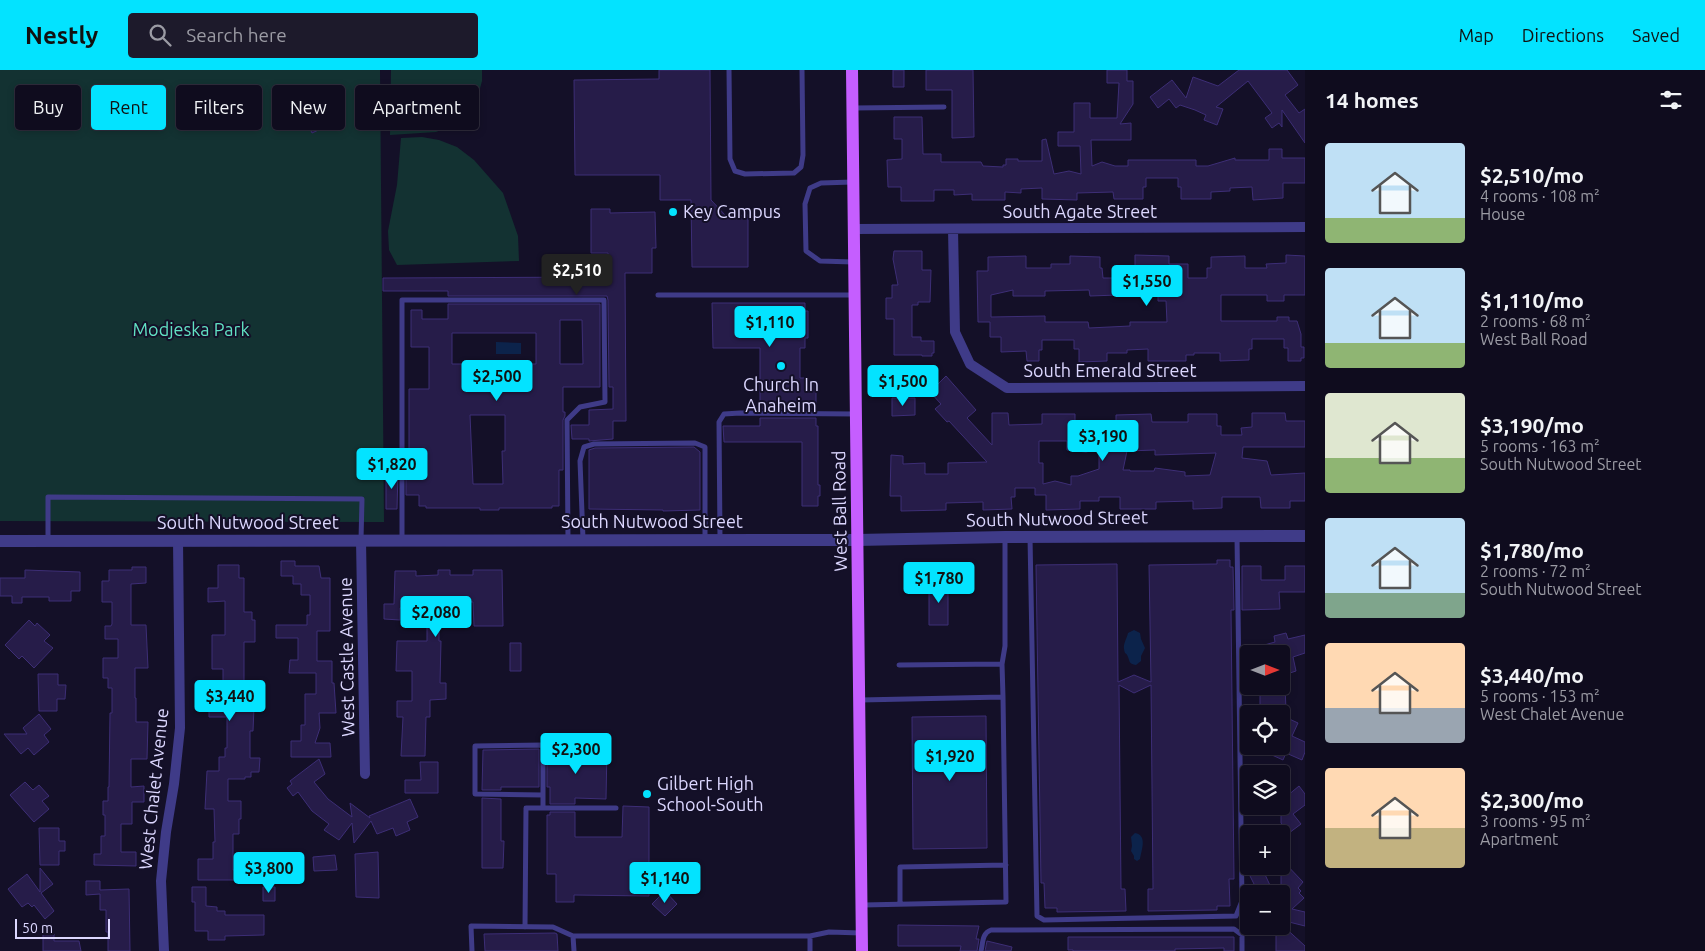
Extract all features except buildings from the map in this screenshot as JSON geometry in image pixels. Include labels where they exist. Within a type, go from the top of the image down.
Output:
[{"type":"main road","name":"West Ball Road","points":[[852,70],[862,951]]},
{"type":"street","name":"South Agate Street","points":[[854,229],[1305,227]]},
{"type":"street","name":"South Emerald Street","points":[[952,229],[955,332],[970,364],[1008,388],[1305,386]]},
{"type":"street","name":"South Nutwood Street","points":[[0,541],[858,540],[1005,537],[1305,536]]},
{"type":"street","name":"West Chalet Avenue","points":[[164,951],[161,881],[180,728],[178,540]]},
{"type":"street","name":"West Castle Avenue","points":[[361,540],[364,774]]},
{"type":"lane","points":[[730,70],[730,159],[735,170],[745,174],[794,172],[801,167],[803,155],[802,70]]},
{"type":"lane","points":[[853,108],[944,107]]},
{"type":"lane","points":[[854,182],[821,183],[810,188],[805,204],[806,251],[820,261],[854,262]]},
{"type":"lane","points":[[658,295],[855,295]]},
{"type":"lane","points":[[402,541],[402,300],[604,300],[605,402],[580,406],[567,420],[568,540]]},
{"type":"lane","points":[[720,539],[719,422],[724,414],[856,414]]},
{"type":"lane","points":[[583,540],[580,461],[584,448],[594,444],[695,443],[705,447],[704,539]]},
{"type":"lane","points":[[48,541],[48,497],[362,499],[361,540]]},
{"type":"lane","points":[[1030,537],[1036,916],[1044,920],[1236,916],[1242,901],[1236,536]]},
{"type":"lane","points":[[862,906],[1006,902],[1002,664],[1005,646],[1005,537]]},
{"type":"lane","points":[[899,664],[1002,664]]},
{"type":"lane","points":[[859,700],[1003,697]]},
{"type":"lane","points":[[543,795],[475,794],[475,746],[543,745],[543,795],[543,807]]},
{"type":"lane","points":[[525,927],[526,808],[616,808]]},
{"type":"lane","points":[[900,904],[900,866],[1006,865]]},
{"type":"lane","points":[[472,951],[472,926],[553,927],[574,936],[810,936],[829,932],[862,933]]},
{"type":"lane","points":[[981,951],[985,934],[991,930],[1225,929],[1234,929],[1242,935],[1242,951]]},
{"type":"lane","points":[[574,936],[574,951]]},
{"type":"lane","points":[[810,936],[810,951]]},
{"type":"green space","name":"Modjeska Park","points":[[0,70],[380,70],[380,85],[355,85],[355,130],[381,130],[384,522],[0,521]]},
{"type":"green space","points":[[391,70],[482,70],[482,81],[479,92],[479,85],[391,85]]},
{"type":"green space","points":[[390,130],[441,130],[436,132],[390,135]]},
{"type":"green space","points":[[422,137],[439,140],[457,147],[474,160],[503,193],[518,236],[519,261],[397,265],[389,250],[388,231],[397,185],[401,138]]},
{"type":"water","points":[[496,342],[521,343],[521,354],[496,354]]},
{"type":"water","points":[[1134,630],[1140,633],[1145,648],[1141,661],[1136,665],[1130,662],[1124,647],[1128,633]]},
{"type":"water","points":[[1135,833],[1139,834],[1143,840],[1140,859],[1137,861],[1134,859],[1131,851],[1131,837]]},
{"type":"place","name":"Key Campus","points":[[673,212]]},
{"type":"place","name":"Church In Anaheim","points":[[781,366]]},
{"type":"place","name":"Gilbert High School-South","points":[[647,794]]}]
